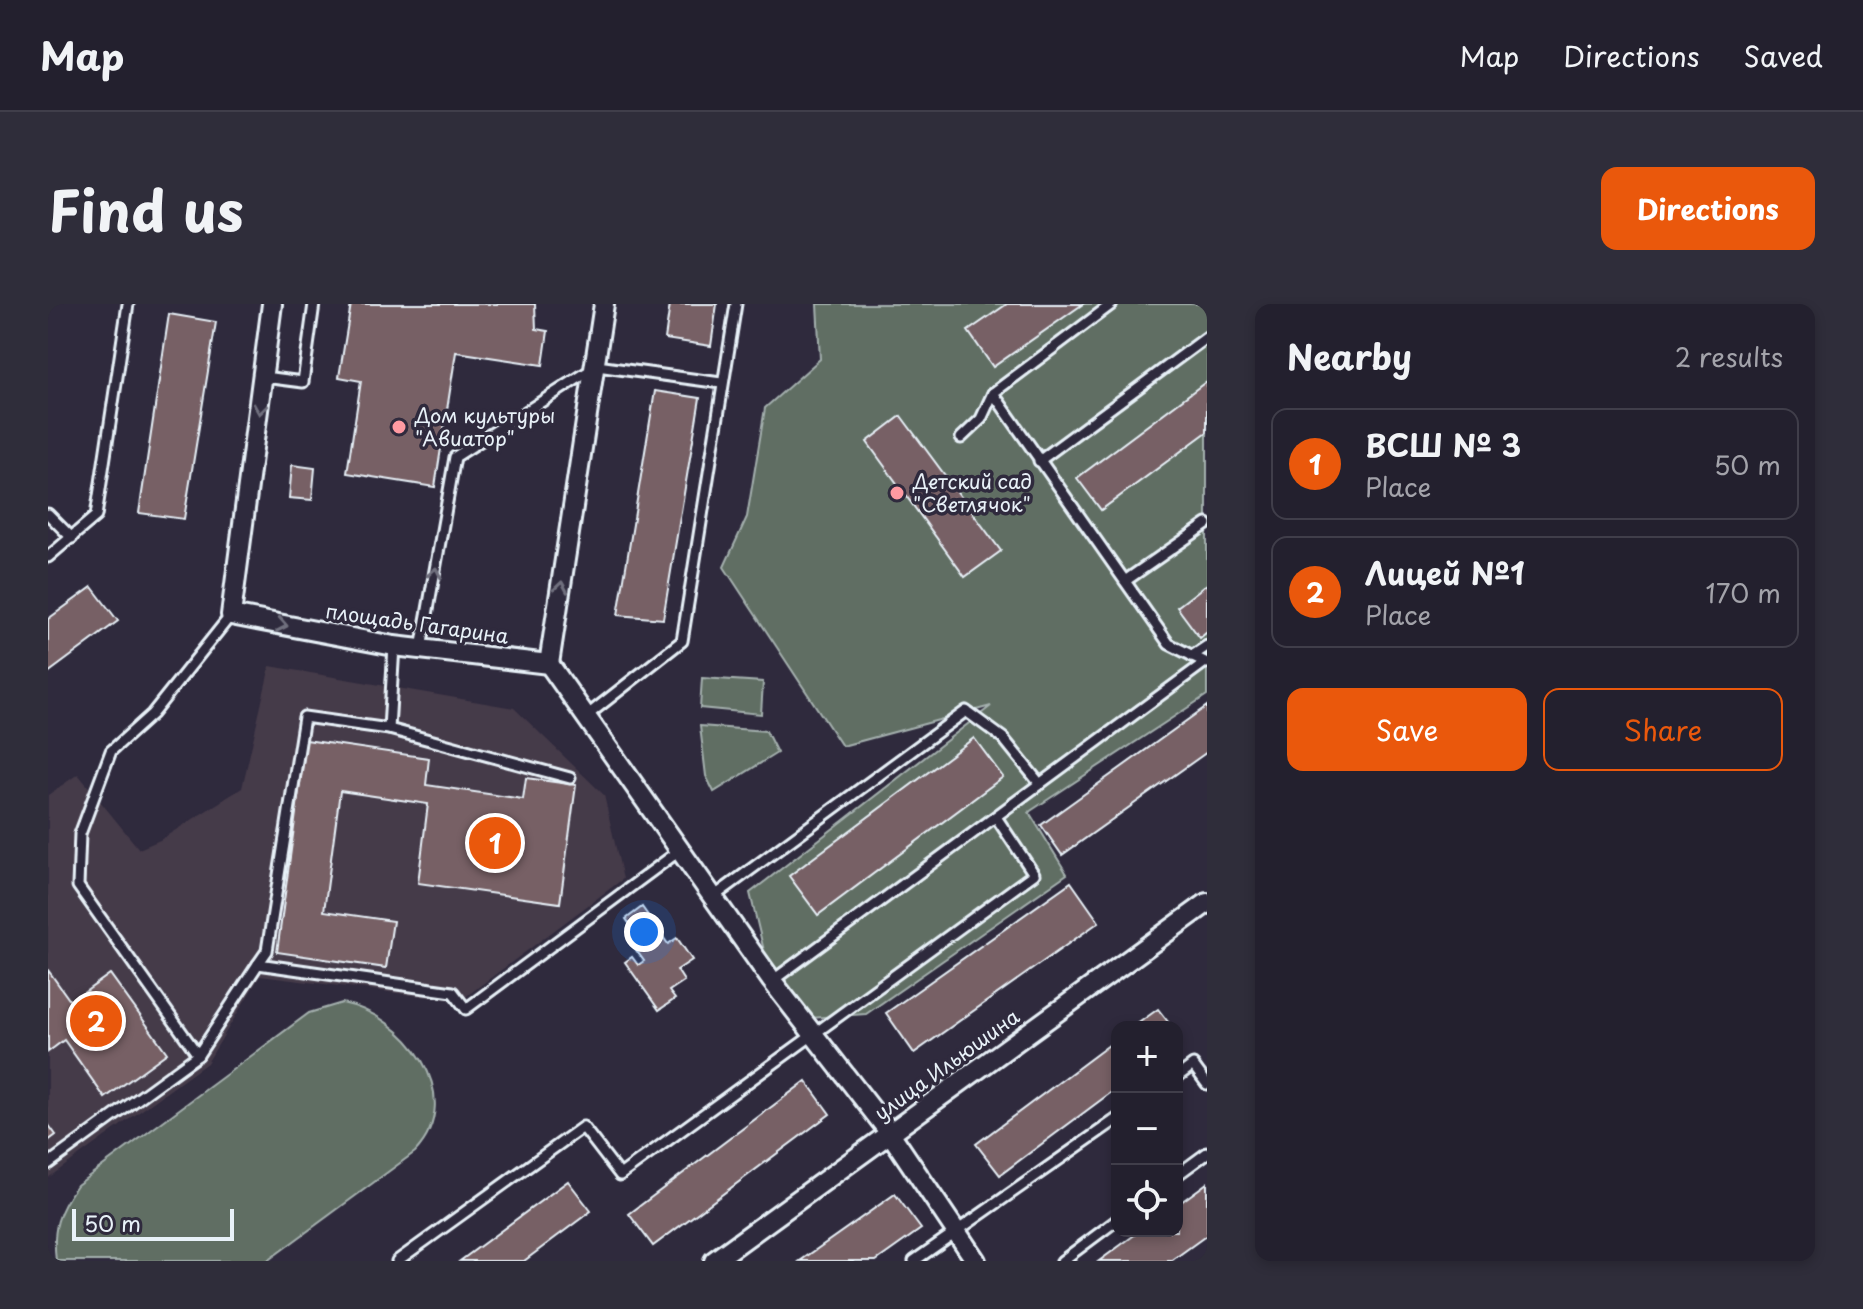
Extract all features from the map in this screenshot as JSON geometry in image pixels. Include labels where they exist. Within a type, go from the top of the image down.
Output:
[{"type":"street","points":[[231,615],[272,304]]},
{"type":"street","points":[[604,304],[597,366],[549,664],[584,718],[772,981],[890,1133],[976,1261]]},
{"type":"street","name":"площадь Гагарина","points":[[231,615],[394,646],[549,664]]},
{"type":"street","name":"улица Ильюшина","points":[[714,1261],[1207,903]]},
{"type":"lane","points":[[48,557],[96,516],[128,304]]},
{"type":"lane","points":[[264,377],[303,382],[314,304]]},
{"type":"lane","points":[[584,718],[682,641],[736,304]]},
{"type":"lane","points":[[961,438],[981,419],[993,393],[1112,304]]},
{"type":"lane","points":[[1039,461],[1207,337]]},
{"type":"lane","points":[[421,649],[455,457],[597,366],[721,383]]},
{"type":"lane","points":[[772,981],[1206,663],[1169,644],[993,393]]},
{"type":"lane","points":[[48,514],[72,538]]},
{"type":"lane","points":[[1125,581],[1207,524]]},
{"type":"lane","points":[[198,1055],[78,886],[80,834],[111,751],[152,714],[231,615]]},
{"type":"lane","points":[[389,729],[394,646]]},
{"type":"lane","points":[[1192,656],[1207,646]]},
{"type":"lane","points":[[712,898],[966,711],[1003,738],[1040,784]]},
{"type":"lane","points":[[48,1164],[198,1055],[267,951],[304,717],[389,729],[570,778]]},
{"type":"lane","points":[[397,1261],[583,1127],[620,1175],[1034,874],[996,817]]},
{"type":"lane","points":[[258,964],[453,992],[466,1009],[679,851]]},
{"type":"lane","points":[[1183,1072],[1193,1065],[1207,1084]]},
{"type":"lane","points":[[914,1261],[1111,1123]]},
{"type":"lane","points":[[1183,1171],[1207,1153]]},
{"type":"lane","points":[[1062,1261],[1111,1224]]},
{"type":"shaded area","points":[[270,666],[514,708],[604,795],[623,879],[460,1001],[260,976],[207,1063],[48,1178],[48,795],[78,774],[139,849],[160,840],[242,788]]},
{"type":"green space","points":[[817,304],[1207,304],[1207,695],[1029,812],[1067,874],[866,1014],[810,1018],[766,959],[750,893],[991,706],[842,746],[724,567],[747,517],[765,408],[820,359]]},
{"type":"green space","points":[[702,678],[763,682],[761,714],[700,708]]},
{"type":"green space","points":[[700,726],[766,731],[777,753],[714,792],[706,776]]},
{"type":"green space","points":[[342,1003],[387,1023],[407,1040],[422,1061],[432,1083],[435,1106],[430,1130],[415,1152],[267,1261],[56,1261],[58,1221],[77,1185],[309,1013]]},
{"type":"building","name":"Дом культуры \"Авиатор\"","points":[[351,304],[535,304],[536,329],[548,331],[543,365],[456,352],[435,487],[347,473],[361,381],[339,377]]},
{"type":"building","points":[[670,304],[717,304],[711,346],[665,339]]},
{"type":"building","points":[[1007,304],[1083,304],[993,367],[968,331]]},
{"type":"building","points":[[169,314],[216,322],[184,519],[139,513]]},
{"type":"building","points":[[1207,381],[1207,432],[1101,510],[1077,478]]},
{"type":"building","points":[[655,391],[700,398],[663,619],[618,615]]},
{"type":"building","points":[[901,416],[1001,551],[965,577],[867,442]]},
{"type":"building","points":[[292,465],[315,468],[312,500],[289,498]]},
{"type":"building","points":[[1207,584],[1207,632],[1200,638],[1177,607]]},
{"type":"building","points":[[92,587],[118,621],[48,673],[48,619]]},
{"type":"building","points":[[1207,706],[1207,752],[1062,855],[1041,825]]},
{"type":"building","points":[[974,738],[1003,777],[818,915],[789,876]]},
{"type":"building","points":[[306,740],[429,758],[426,785],[523,799],[526,778],[576,785],[560,903],[418,883],[428,804],[340,791],[324,911],[393,921],[386,968],[277,952]]},
{"type":"building","points":[[1071,882],[1099,922],[914,1053],[886,1013]]},
{"type":"building","points":[[642,907],[668,944],[677,938],[692,960],[677,970],[684,981],[669,991],[675,999],[659,1010],[625,962],[632,957],[638,965],[644,961],[633,946],[641,940],[626,919]]},
{"type":"building","points":[[48,970],[71,1002],[110,974],[167,1053],[105,1098],[64,1040],[48,1052]]},
{"type":"building","points":[[1158,1009],[1167,1021],[1141,1021]]},
{"type":"building","points":[[1111,1043],[1111,1092],[1000,1175],[976,1144]]},
{"type":"building","points":[[806,1081],[830,1114],[653,1246],[629,1214]]},
{"type":"building","points":[[48,1124],[56,1135],[48,1141]]},
{"type":"building","points":[[568,1181],[591,1211],[524,1261],[460,1261]]},
{"type":"building","points":[[1207,1183],[1207,1235],[1171,1261],[1099,1261],[1132,1237],[1183,1237],[1183,1201]]},
{"type":"building","points":[[895,1194],[921,1229],[876,1261],[800,1261]]},
{"type":"place","name":"Дом культуры \"Авиатор\"","points":[[399,427]]},
{"type":"place","name":"Детский сад \"Светлячок\"","points":[[897,493]]},
{"type":"place","name":"ВСШ № 3","points":[[495,843]]},
{"type":"place","name":"Лицей №1","points":[[96,1021]]}]
